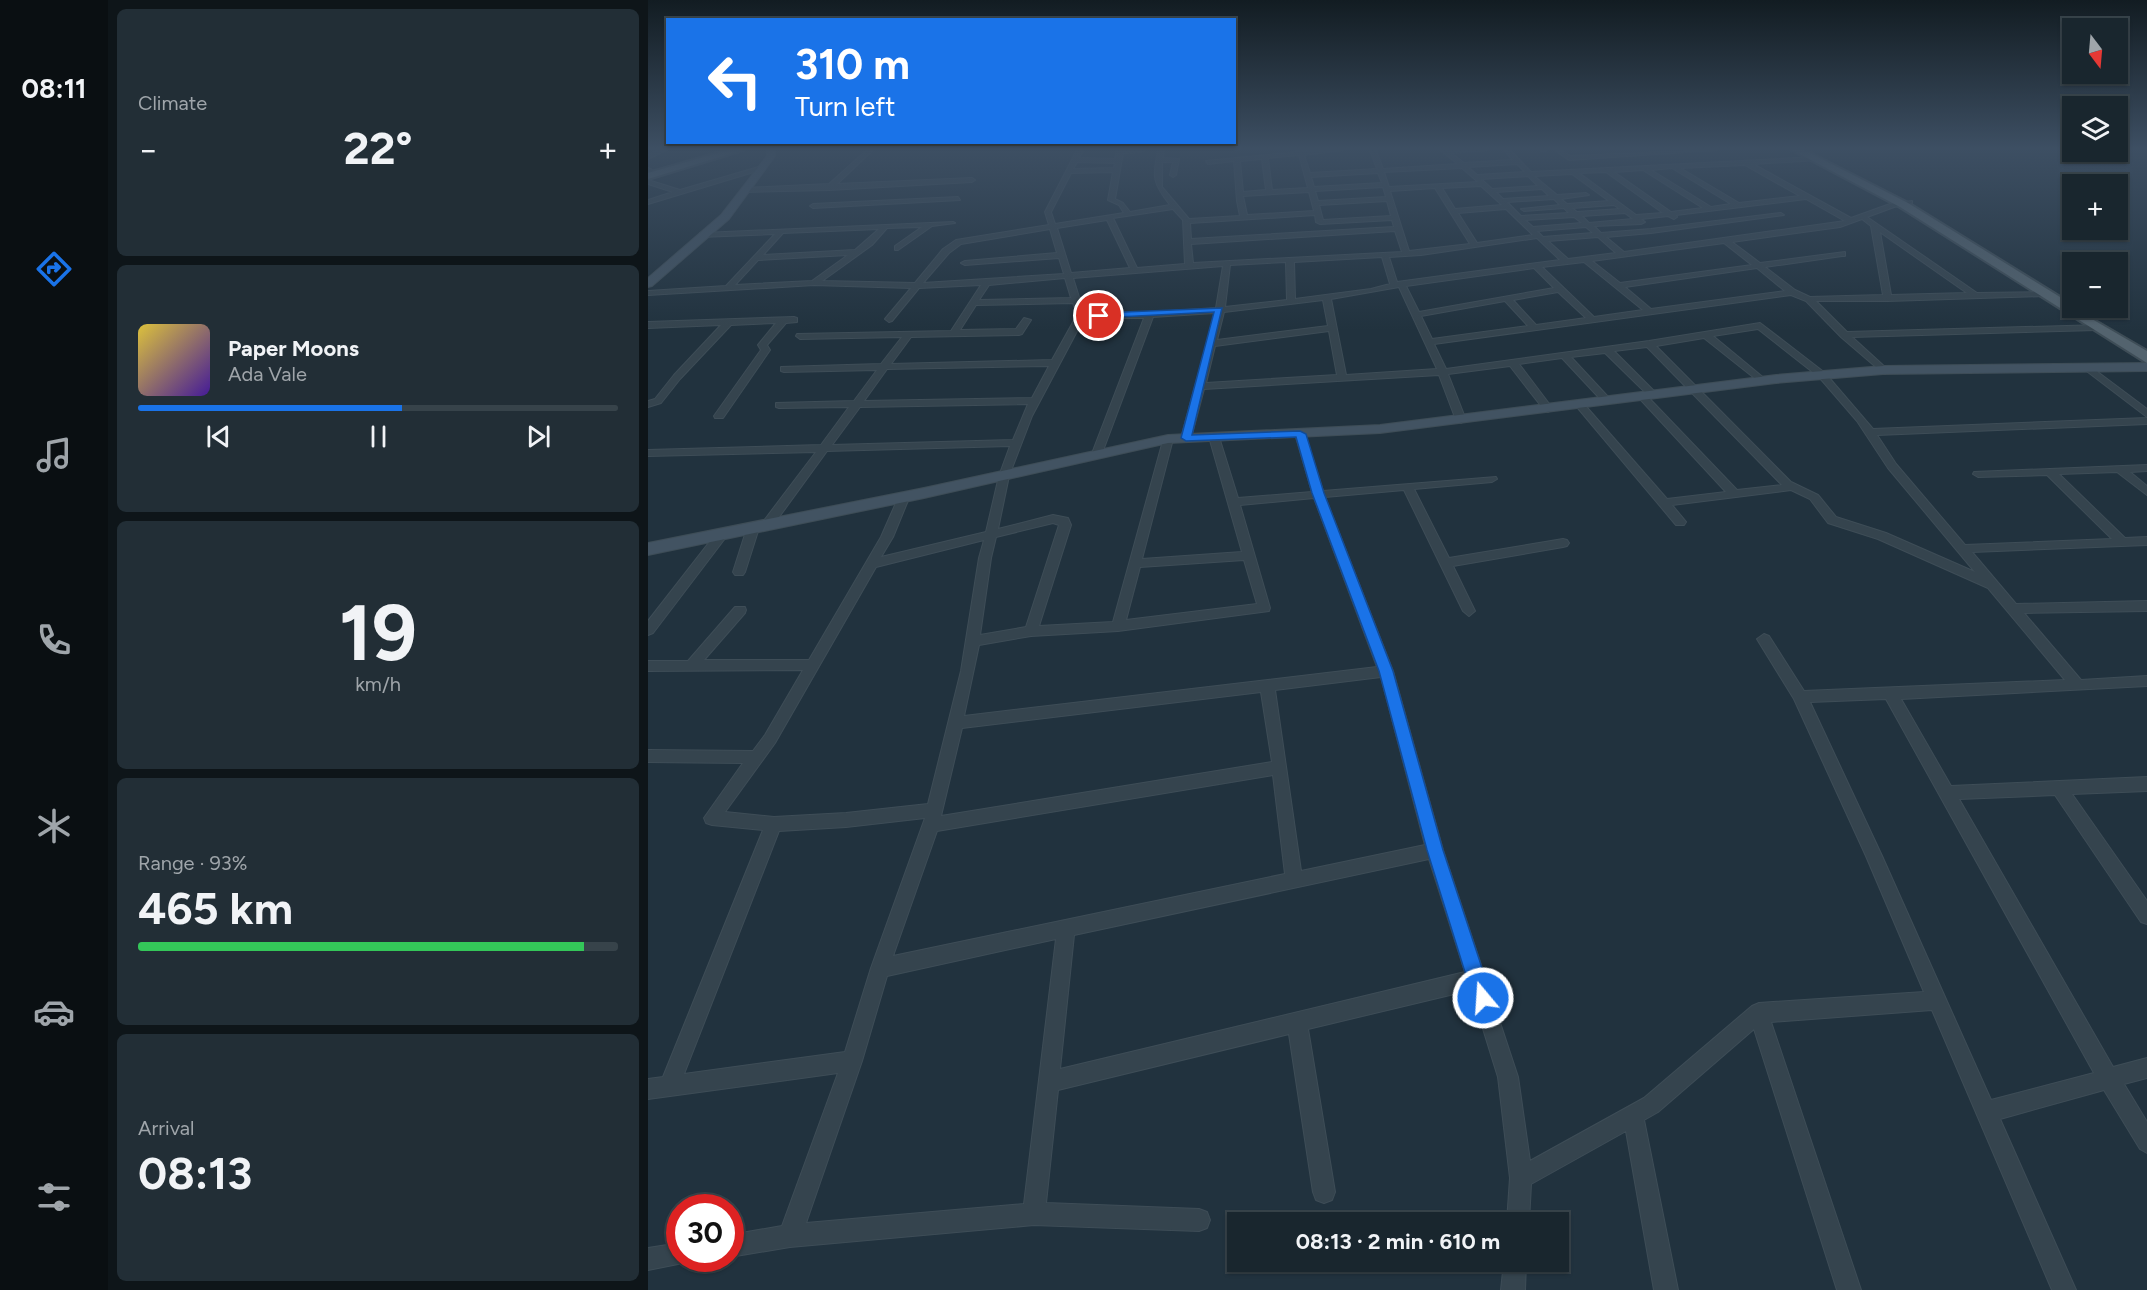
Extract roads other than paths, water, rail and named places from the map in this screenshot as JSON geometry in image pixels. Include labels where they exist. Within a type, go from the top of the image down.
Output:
[{"type":"main road","points":[[1917,210],[2044,294],[2147,358]]},
{"type":"main road","points":[[1919,210],[2062,296]]},
{"type":"main road","points":[[2097,318],[2147,348]]},
{"type":"street","points":[[648,284],[729,210]]},
{"type":"street","points":[[790,1236],[852,1061],[880,968],[933,817],[956,723],[973,641],[985,558],[1004,476],[1035,401],[1081,315],[1049,210]]},
{"type":"street","points":[[1125,210],[1128,214]]},
{"type":"street","points":[[889,319],[946,251],[959,242],[1151,210]]},
{"type":"street","points":[[1179,210],[1186,221],[1189,265]]},
{"type":"street","points":[[1243,210],[1244,217]]},
{"type":"street","points":[[1317,210],[1323,234]]},
{"type":"street","points":[[1392,210],[1406,254]]},
{"type":"street","points":[[1468,210],[1454,211],[1475,245]]},
{"type":"street","points":[[1511,210],[1566,262]]},
{"type":"street","points":[[1573,210],[1622,254]]},
{"type":"street","points":[[1625,210],[1658,236]]},
{"type":"street","points":[[1666,210],[1689,230]]},
{"type":"street","points":[[1531,229],[1701,210]]},
{"type":"street","points":[[1831,210],[1851,221]]},
{"type":"street","points":[[1081,315],[1150,314],[1219,309],[1328,297],[1398,285],[1673,247],[1702,240],[1725,240],[1851,221],[1882,210]]},
{"type":"street","points":[[1520,218],[1628,212]]},
{"type":"street","points":[[1186,221],[1318,213]]},
{"type":"street","points":[[648,293],[814,284],[917,286],[986,283],[1189,265],[1406,254],[1541,238],[1689,230],[1781,214]]},
{"type":"street","points":[[1109,217],[1134,269]]},
{"type":"street","points":[[1863,217],[1976,296]]},
{"type":"street","points":[[1320,222],[1394,218]]},
{"type":"street","points":[[827,229],[835,221]]},
{"type":"street","points":[[703,235],[951,223]]},
{"type":"street","points":[[898,248],[930,224]]},
{"type":"street","points":[[814,284],[885,226]]},
{"type":"street","points":[[1875,226],[1888,299]]},
{"type":"street","points":[[1186,242],[1397,229]]},
{"type":"street","points":[[728,288],[781,231]]},
{"type":"street","points":[[1725,240],[1792,292],[1809,299],[2044,294]]},
{"type":"street","points":[[1666,242],[1673,247]]},
{"type":"street","points":[[755,258],[856,252]]},
{"type":"street","points":[[1618,286],[1842,254]]},
{"type":"street","points":[[965,263],[1063,255]]},
{"type":"street","points":[[1385,255],[1442,372],[1461,420]]},
{"type":"street","points":[[1585,259],[1648,310]]},
{"type":"street","points":[[1290,260],[1291,300]]},
{"type":"street","points":[[1186,438],[1219,309],[1227,263]]},
{"type":"street","points":[[1536,266],[1593,320]]},
{"type":"street","points":[[954,333],[986,283]]},
{"type":"street","points":[[1415,315],[1560,289]]},
{"type":"street","points":[[1428,342],[1792,292]]},
{"type":"street","points":[[1328,297],[1342,378]]},
{"type":"street","points":[[1809,299],[1883,370]]},
{"type":"street","points":[[975,303],[1077,300]]},
{"type":"street","points":[[1508,300],[1536,328]]},
{"type":"street","points":[[1096,456],[1150,314]]},
{"type":"street","points":[[648,325],[794,320]]},
{"type":"street","points":[[800,336],[1019,332],[1028,320]]},
{"type":"street","points":[[719,416],[783,321]]},
{"type":"street","points":[[648,404],[658,401],[677,377],[728,323]]},
{"type":"street","points":[[1199,386],[1442,372],[1608,350],[1760,326],[1822,375],[1872,432],[1892,466],[2076,685]]},
{"type":"street","points":[[1844,335],[2097,327]]},
{"type":"street","points":[[1210,344],[1333,328]]},
{"type":"street","points":[[739,572],[760,527],[825,447],[909,333]]},
{"type":"street","points":[[1706,334],[1762,381]]},
{"type":"street","points":[[1649,344],[1790,487],[1814,497],[1826,515],[1852,528],[1882,536],[1993,585]]},
{"type":"street","points":[[1608,350],[1734,494]]},
{"type":"street","points":[[1565,356],[1607,401]]},
{"type":"street","points":[[784,369],[1054,363]]},
{"type":"street","points":[[1513,363],[1548,409]]},
{"type":"street","points":[[2086,367],[2147,414]]},
{"type":"street","points":[[648,549],[903,498],[1168,439],[1380,429],[1762,381],[1883,370],[2147,367]]},
{"type":"street","points":[[779,405],[1035,401]]},
{"type":"street","points":[[1580,405],[1680,522]]},
{"type":"street","points":[[1872,432],[2147,421]]},
{"type":"street","points":[[1300,434],[1318,493],[1386,671],[1435,850],[1508,1077],[1521,1178],[1519,1212]]},
{"type":"street","points":[[973,641],[1031,631],[1118,626],[1264,608],[1214,437]]},
{"type":"street","points":[[1118,626],[1168,439]]},
{"type":"street","points":[[648,453],[1017,443]]},
{"type":"street","points":[[1978,474],[2147,468]]},
{"type":"street","points":[[2120,469],[2147,492]]},
{"type":"street","points":[[2049,471],[2121,541]]},
{"type":"street","points":[[1233,501],[1492,479]]},
{"type":"street","points":[[1407,486],[1469,611]]},
{"type":"street","points":[[1663,503],[1790,487]]},
{"type":"street","points":[[903,498],[887,537],[812,665],[756,757],[712,819],[774,824],[933,817],[1281,767]]},
{"type":"street","points":[[871,564],[1053,519],[1064,521],[1065,525],[1031,631]]},
{"type":"street","points":[[648,630],[722,534]]},
{"type":"street","points":[[1962,549],[2147,541]]},
{"type":"street","points":[[1445,563],[1563,543]]},
{"type":"street","points":[[1135,563],[1249,556]]},
{"type":"street","points":[[2013,609],[2147,606]]},
{"type":"street","points":[[691,666],[740,610]]},
{"type":"street","points":[[1764,639],[1800,697],[1938,1000],[2064,1290]]},
{"type":"street","points":[[648,666],[812,665]]},
{"type":"street","points":[[956,723],[1386,671]]},
{"type":"street","points":[[1800,697],[2147,681]]},
{"type":"street","points":[[1267,685],[1281,767],[1294,880]]},
{"type":"street","points":[[1890,693],[1949,793],[2108,1078],[2147,1142]]},
{"type":"street","points":[[648,756],[756,757]]},
{"type":"street","points":[[1949,793],[2147,784]]},
{"type":"street","points":[[2058,788],[2147,916]]},
{"type":"street","points":[[669,1086],[774,824]]},
{"type":"street","points":[[880,968],[1435,850]]},
{"type":"street","points":[[1034,1214],[1066,929]]},
{"type":"street","points":[[1049,1082],[1476,979]]},
{"type":"street","points":[[1521,1178],[1651,1104],[1760,1013],[1938,1000]]},
{"type":"street","points":[[1760,1013],[1849,1290]]},
{"type":"street","points":[[1296,1022],[1324,1192]]},
{"type":"street","points":[[648,1089],[852,1061]]},
{"type":"street","points":[[1987,1112],[2147,1068]]},
{"type":"street","points":[[1633,1115],[1666,1290]]},
{"type":"street","points":[[744,1244],[790,1236],[1034,1214],[1199,1220]]},
{"type":"street","points":[[648,1259],[666,1256]]},
{"type":"street","points":[[1513,1290],[1514,1272]]}]
